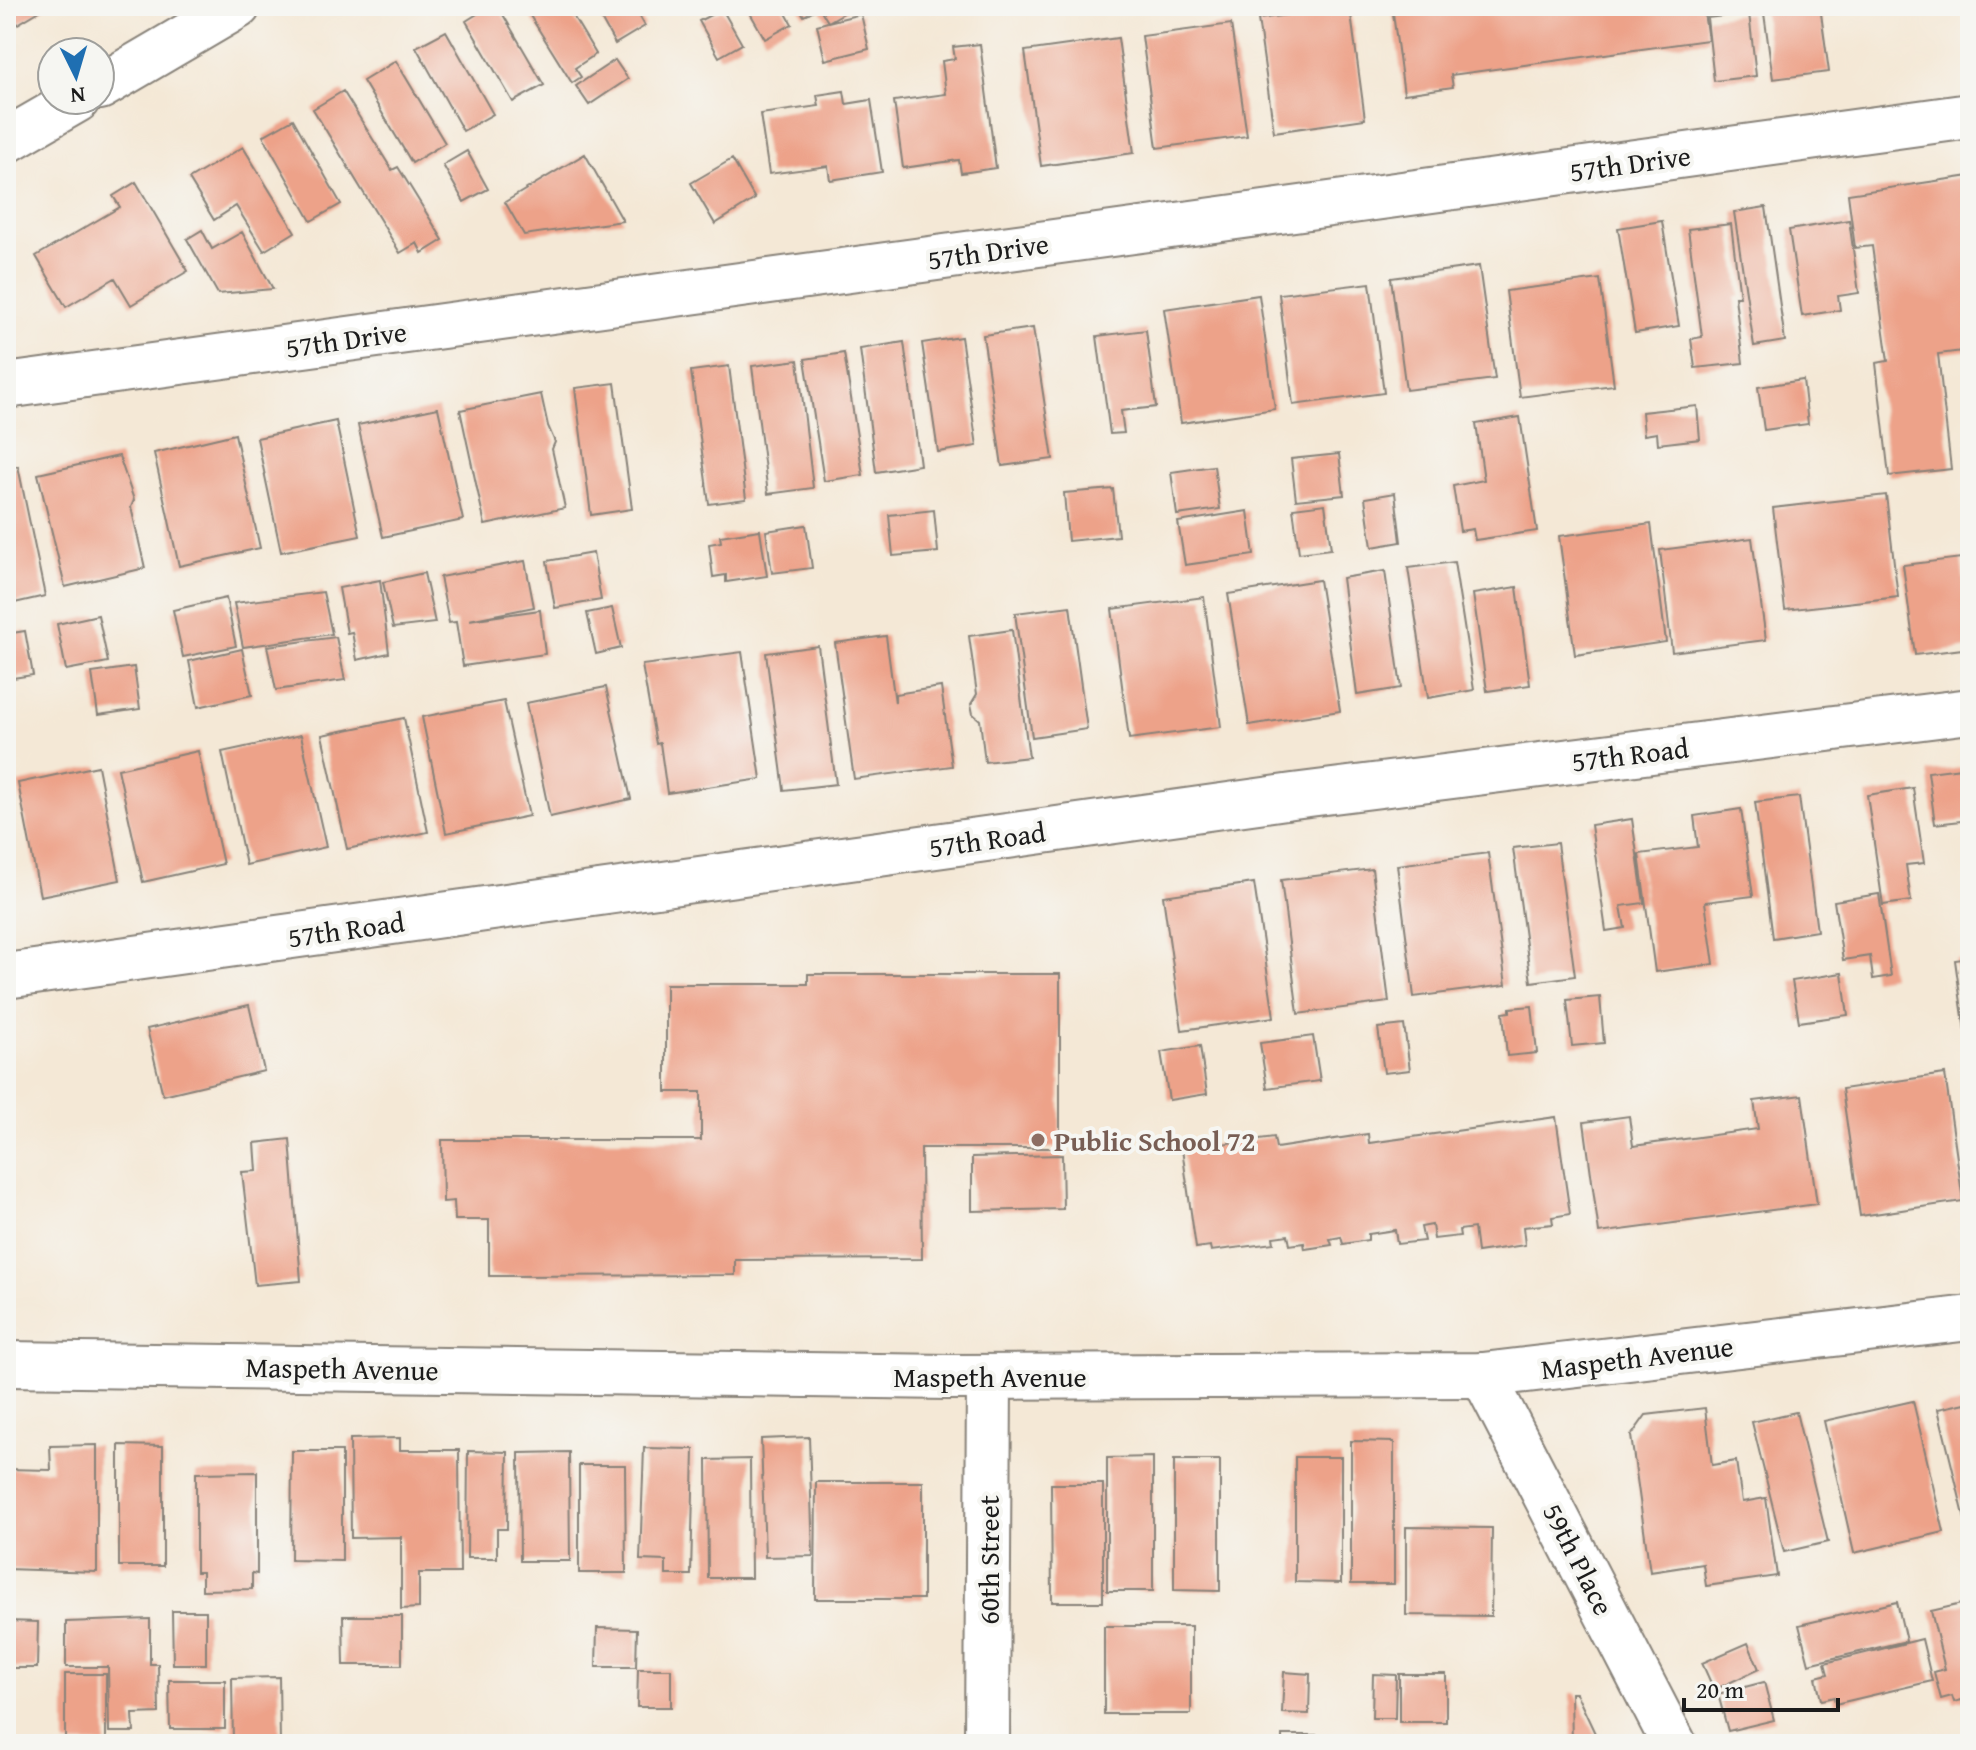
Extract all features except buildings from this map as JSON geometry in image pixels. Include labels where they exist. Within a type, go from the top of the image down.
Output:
[{"type":"street","points":[[116,78],[238,6]]},
{"type":"street","points":[[6,141],[49,116]]},
{"type":"street","name":"57th Drive","points":[[6,386],[1970,116]]},
{"type":"street","name":"57th Road","points":[[6,976],[1293,796],[1970,711]]},
{"type":"street","name":"Maspeth Avenue","points":[[6,1364],[989,1377],[1483,1375],[1970,1318]]},
{"type":"street","name":"59th Place","points":[[1483,1375],[1674,1744]]},
{"type":"street","name":"60th Street","points":[[987,1744],[989,1377]]},
{"type":"place","name":"Public School 72","points":[[1038,1140]]}]
